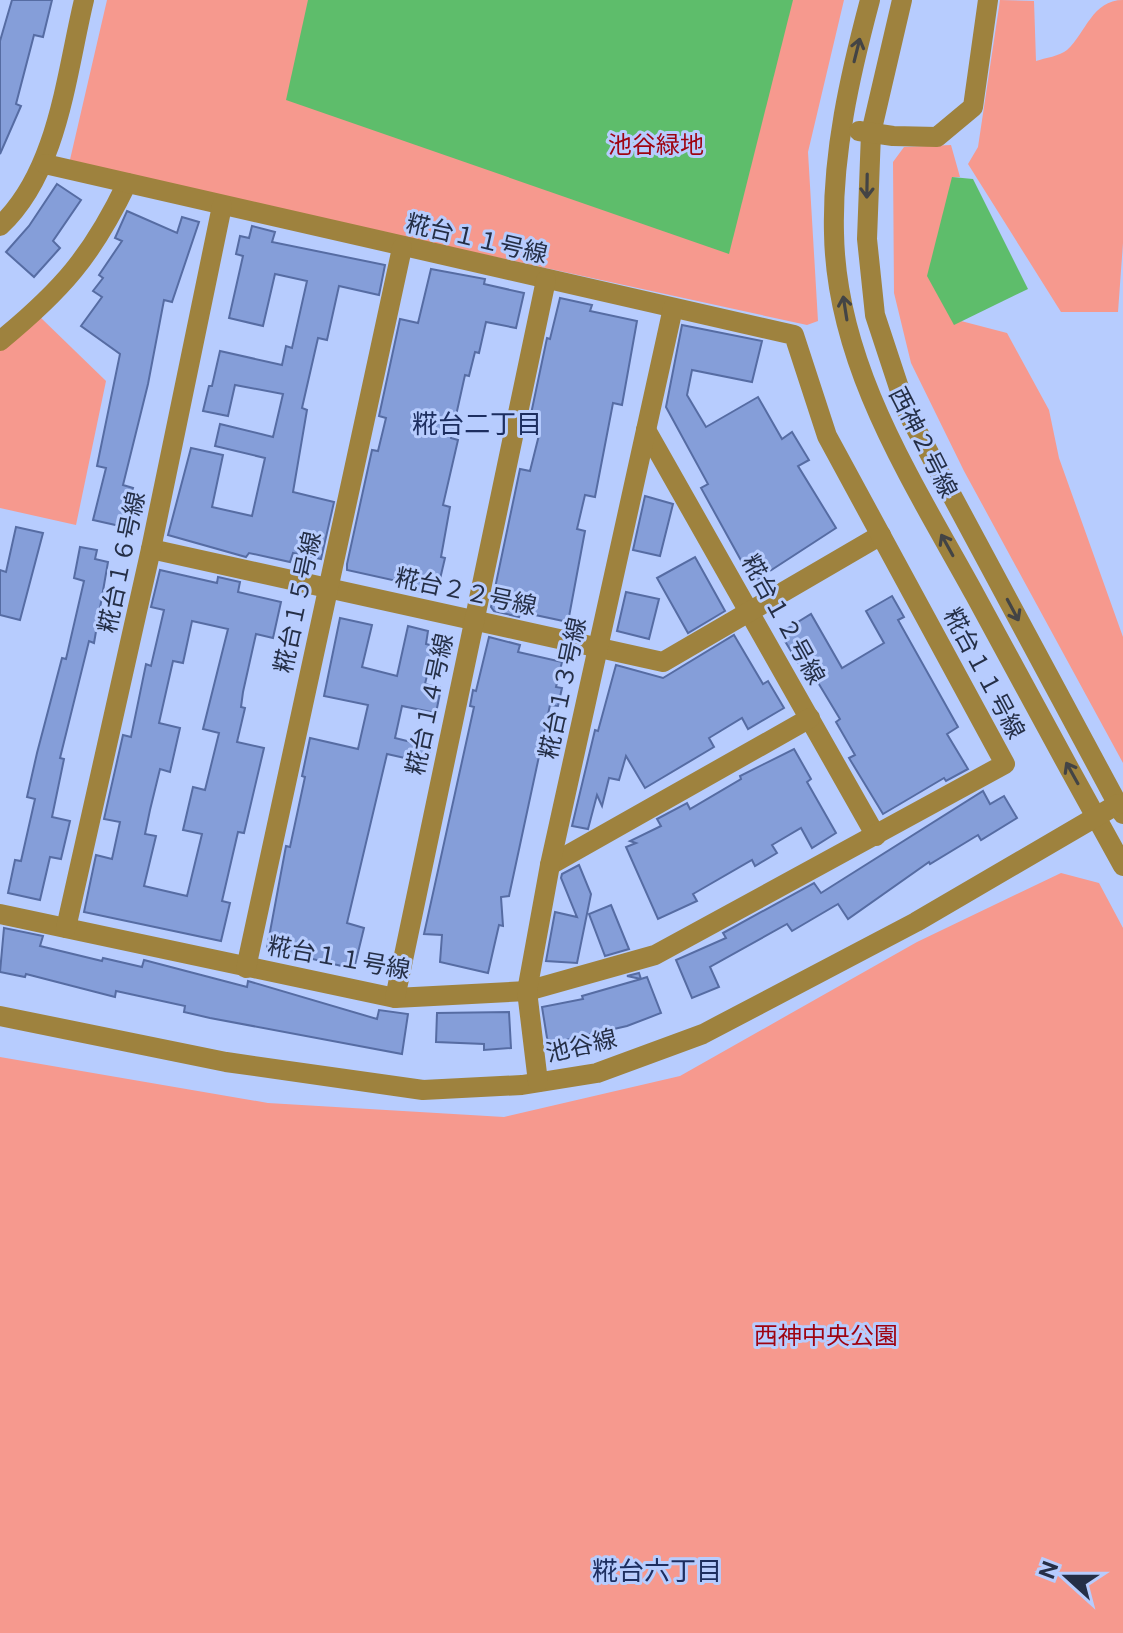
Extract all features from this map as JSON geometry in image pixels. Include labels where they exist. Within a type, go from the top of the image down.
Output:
[{"type":"street","points":[[0,226],[21,206],[45,164],[84,0]]},
{"type":"street","name":"西神２号線","points":[[870,0],[850,78],[834,234],[846,320],[877,416],[1123,866]]},
{"type":"street","name":"西神２号線","points":[[902,0],[871,133],[867,239],[875,315],[907,412],[1120,809]]},
{"type":"street","points":[[843,129],[937,137],[973,107],[988,0]]},
{"type":"street","name":"糀台１１号線","points":[[0,914],[395,998],[527,991],[655,955],[1005,764],[827,436],[794,335],[402,248],[45,164]]},
{"type":"street","points":[[0,341],[51,300],[93,247],[127,183]]},
{"type":"street","name":"糀台１６号線","points":[[66,928],[151,549],[222,206]]},
{"type":"street","name":"糀台１５号線","points":[[246,968],[326,587],[402,248]]},
{"type":"street","name":"糀台１４号線","points":[[395,998],[546,280]]},
{"type":"street","name":"糀台１３号線","points":[[538,1082],[527,991],[550,865],[673,308]]},
{"type":"street","name":"糀台１２号線","points":[[646,430],[876,836]]},
{"type":"street","name":"糀台２２号線","points":[[151,549],[663,662],[881,535]]},
{"type":"street","points":[[550,865],[810,718]]},
{"type":"street","name":"池谷線","points":[[0,1016],[226,1062],[423,1090],[538,1082],[597,1073],[703,1034],[916,922],[1096,817],[1120,809]]},
{"type":"green space","name":"池谷緑地","points":[[107,0],[844,0],[808,152],[818,321],[807,325],[69,164]]},
{"type":"green space","points":[[1000,0],[1034,1],[1036,61],[1067,50],[1097,11],[1112,1],[1123,0],[1123,243],[1118,312],[1061,312],[968,164],[978,147]]},
{"type":"green space","points":[[951,145],[960,177],[953,177],[954,324],[961,321],[1007,333],[1049,410],[1059,458],[1123,637],[1123,763],[964,471],[911,363],[894,293],[893,162],[904,147]]},
{"type":"green space","points":[[39,316],[106,381],[76,525],[0,508],[0,348]]},
{"type":"green space","name":"西神中央公園","points":[[1061,873],[1099,883],[1123,928],[1123,1633],[0,1633],[0,1057],[268,1103],[504,1117],[680,1076],[917,942]]},
{"type":"shaded area","points":[[308,0],[793,0],[729,254],[286,100]]},
{"type":"shaded area","points":[[952,177],[973,179],[1028,289],[954,325],[927,276]]},
{"type":"building","points":[[12,0],[52,0],[43,37],[34,35],[16,104],[21,106],[0,154],[0,41]]},
{"type":"building","points":[[57,184],[81,200],[53,241],[60,248],[34,277],[6,252],[29,226]]},
{"type":"building","points":[[127,211],[177,233],[182,217],[199,222],[172,302],[164,300],[148,384],[123,485],[133,488],[120,526],[93,520],[106,468],[97,466],[120,354],[81,326],[102,297],[93,291],[103,278],[99,275],[122,241],[115,238]]},
{"type":"building","points":[[252,226],[275,232],[272,242],[385,265],[379,295],[339,286],[327,340],[318,338],[302,408],[307,410],[293,492],[334,502],[321,559],[293,553],[290,562],[249,553],[246,557],[168,535],[191,448],[223,455],[212,507],[252,516],[265,458],[215,446],[220,424],[273,437],[283,394],[235,385],[228,416],[203,411],[220,351],[282,365],[286,346],[292,348],[307,281],[275,274],[263,326],[229,318],[243,256],[236,254],[240,236],[249,238]]},
{"type":"building","points":[[431,269],[485,279],[484,284],[524,293],[516,328],[486,322],[479,353],[475,352],[469,376],[465,375],[451,438],[458,440],[443,505],[450,507],[441,557],[445,558],[436,596],[396,586],[397,581],[347,570],[372,450],[378,451],[386,418],[379,416],[400,319],[418,323]]},
{"type":"building","points":[[560,298],[592,305],[590,311],[637,321],[622,405],[613,403],[595,497],[585,495],[577,529],[585,531],[568,622],[521,612],[519,617],[494,611],[491,607],[520,469],[530,471],[539,435],[527,433],[547,338],[550,339]]},
{"type":"building","points":[[682,325],[762,341],[752,382],[692,370],[687,395],[706,427],[758,397],[782,439],[792,432],[809,460],[798,466],[836,528],[753,582],[701,488],[708,484],[666,407]]},
{"type":"building","points":[[645,496],[673,504],[660,556],[633,550]]},
{"type":"building","points":[[16,527],[43,533],[20,620],[0,615],[0,570],[6,572]]},
{"type":"building","points":[[80,547],[97,550],[95,559],[108,562],[94,643],[89,641],[60,758],[64,759],[52,817],[70,821],[61,859],[50,857],[40,900],[8,893],[15,860],[21,861],[35,799],[27,797],[62,658],[66,659],[84,581],[74,578]]},
{"type":"building","points":[[695,557],[725,611],[688,633],[657,578]]},
{"type":"building","points":[[160,570],[217,583],[218,577],[240,582],[238,592],[281,602],[273,638],[256,634],[243,692],[241,707],[245,708],[237,742],[264,748],[244,833],[238,832],[222,901],[230,903],[221,941],[84,912],[96,855],[112,859],[120,822],[104,819],[123,735],[131,737],[146,664],[151,666],[164,610],[151,607]],"holes":[[[192,621],[228,629],[203,729],[219,733],[205,790],[193,787],[183,830],[202,834],[187,896],[144,886],[156,836],[145,834],[150,810],[160,769],[170,772],[180,728],[159,723],[173,661],[183,663]]]},
{"type":"building","points":[[626,592],[659,599],[649,639],[617,631]]},
{"type":"building","points":[[892,596],[904,617],[898,620],[958,727],[947,734],[968,769],[946,781],[944,778],[883,814],[849,758],[855,755],[836,722],[840,719],[808,666],[802,669],[780,633],[811,614],[842,668],[884,643],[866,611]]},
{"type":"building","points":[[340,618],[372,625],[362,667],[397,676],[408,626],[428,631],[426,644],[434,646],[425,684],[441,688],[436,713],[402,706],[395,738],[431,747],[427,763],[387,754],[347,923],[364,928],[354,969],[267,948],[286,846],[290,847],[305,777],[302,776],[310,738],[358,749],[368,705],[324,696]]},
{"type":"building","points":[[734,635],[763,684],[768,681],[784,708],[748,729],[742,718],[709,738],[714,747],[645,788],[626,756],[619,780],[609,778],[602,806],[597,795],[588,829],[572,826],[595,730],[598,731],[616,665],[663,678]]},
{"type":"building","points":[[489,637],[520,645],[518,652],[562,662],[556,687],[562,688],[558,706],[550,705],[509,896],[501,897],[503,926],[499,925],[488,973],[440,962],[442,935],[424,934],[474,707],[470,706],[473,690],[476,691]]},
{"type":"building","points":[[794,749],[811,779],[807,782],[836,833],[812,848],[801,828],[772,845],[777,853],[755,866],[752,860],[693,894],[697,901],[658,919],[626,847],[636,843],[630,841],[661,826],[657,819],[687,803],[690,809],[741,779],[740,776]]},
{"type":"building","points":[[983,791],[990,804],[1004,796],[1017,818],[981,840],[978,835],[929,862],[848,919],[838,904],[792,931],[787,924],[710,967],[719,987],[692,998],[676,960],[726,938],[723,933],[814,883],[821,893]]},
{"type":"building","points":[[579,865],[591,894],[577,963],[546,961],[555,912],[577,917],[561,878],[562,874]]},
{"type":"building","points":[[611,905],[629,949],[605,956],[589,914]]},
{"type":"building","points":[[4,928],[43,936],[40,946],[102,961],[103,958],[142,967],[144,960],[247,987],[248,981],[377,1019],[379,1010],[408,1014],[402,1054],[210,1018],[184,1012],[185,1006],[116,991],[115,997],[26,974],[25,977],[0,972]]},
{"type":"building","points":[[647,977],[661,1013],[627,1026],[548,1044],[542,1007],[583,999],[582,996]]},
{"type":"building","points":[[509,1012],[511,1048],[484,1050],[484,1044],[436,1042],[437,1013]]},
{"type":"district","name":"糀台二丁目","points":[[477,423]]},
{"type":"district","name":"糀台六丁目","points":[[657,1570]]}]
